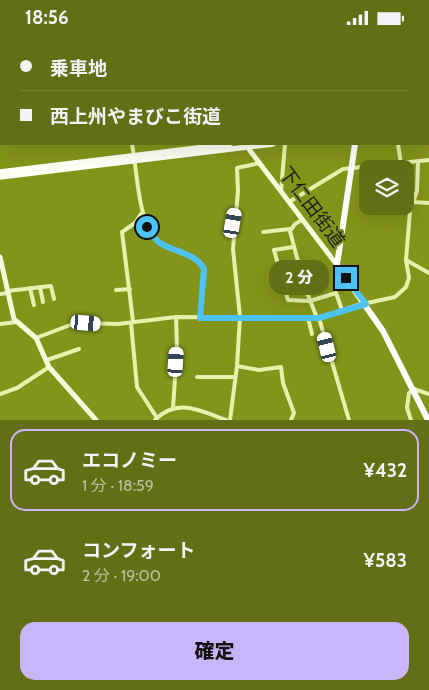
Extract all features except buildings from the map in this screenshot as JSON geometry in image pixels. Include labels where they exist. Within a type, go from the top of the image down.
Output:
[{"type":"highway","points":[[355,145],[336,265],[366,304],[383,331],[428,420]]},
{"type":"main road","points":[[0,177],[223,145]]},
{"type":"main road","points":[[0,171],[247,145]]},
{"type":"street","points":[[132,145],[142,213],[155,239],[169,249],[186,253],[204,269],[200,318]]},
{"type":"street","name":"下仁田街道","points":[[247,145],[336,265]]},
{"type":"street","points":[[281,191],[285,145]]},
{"type":"street","points":[[398,145],[401,160]]},
{"type":"street","points":[[414,163],[429,160]]},
{"type":"street","points":[[230,420],[237,365],[240,317],[233,249],[233,223],[238,191],[237,168],[260,163]]},
{"type":"street","points":[[414,200],[417,191],[418,163]]},
{"type":"street","points":[[290,202],[342,169],[359,166]]},
{"type":"street","points":[[414,203],[429,203]]},
{"type":"street","points":[[142,213],[135,223],[122,232],[130,289],[137,387],[156,419],[165,411],[186,406],[226,420]]},
{"type":"street","points":[[36,338],[73,324],[102,325],[176,317],[318,318],[394,297],[402,292],[409,278],[406,260],[412,215]]},
{"type":"street","points":[[263,232],[290,229],[302,219]]},
{"type":"street","points":[[290,229],[310,301],[318,318],[349,420]]},
{"type":"street","points":[[294,247],[274,250],[288,300],[310,301],[336,293],[342,310]]},
{"type":"street","points":[[0,257],[12,315],[17,322],[36,338],[49,367],[96,420]]},
{"type":"street","points":[[406,260],[429,273]]},
{"type":"street","points":[[0,294],[51,286],[54,299]]},
{"type":"street","points":[[40,287],[43,302]]},
{"type":"street","points":[[30,288],[34,305]]},
{"type":"street","points":[[116,290],[130,289]]},
{"type":"street","points":[[173,409],[177,349],[176,317]]},
{"type":"street","points":[[308,318],[312,334]]},
{"type":"street","points":[[0,324],[17,322]]},
{"type":"street","points":[[47,360],[79,349]]},
{"type":"street","points":[[237,365],[259,370],[281,367],[283,383],[294,413],[291,420]]},
{"type":"street","points":[[0,394],[17,388],[49,367]]},
{"type":"street","points":[[198,377],[235,377]]},
{"type":"street","points":[[411,420],[407,408],[407,399],[413,390],[429,394]]},
{"type":"route","points":[[147,227],[160,243],[169,249],[186,253],[204,269],[200,318],[319,318],[366,304],[346,278]]}]
